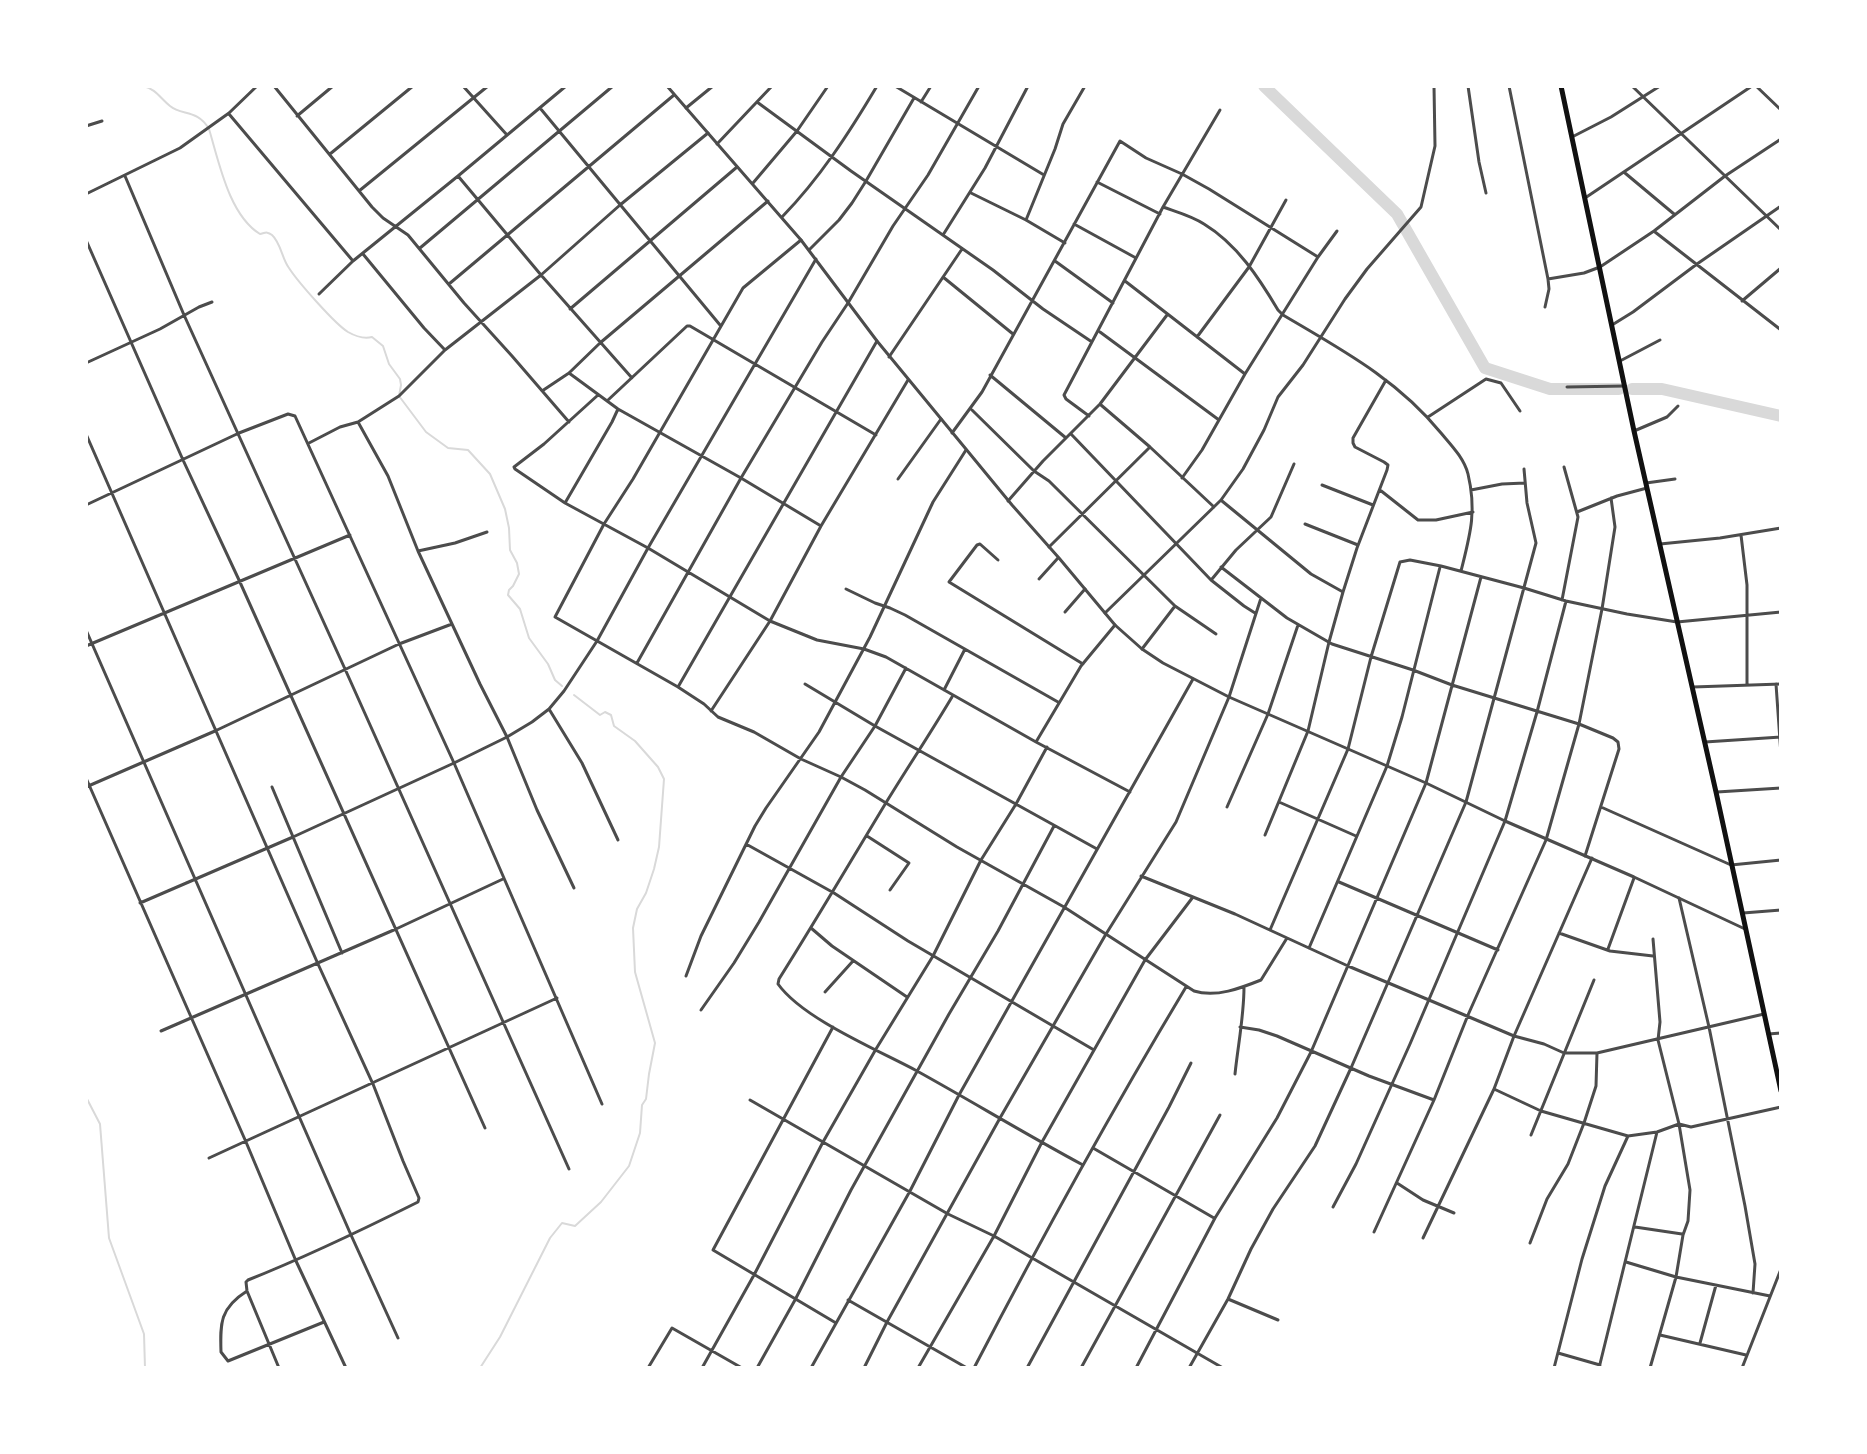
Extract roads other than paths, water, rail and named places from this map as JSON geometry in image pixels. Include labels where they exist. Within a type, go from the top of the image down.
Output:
[{"type":"highway","points":[[1561,86],[1634,431],[1781,1091]]},
{"type":"street","points":[[86,194],[180,148],[229,113],[257,86]]},
{"type":"street","points":[[274,86],[359,191],[383,218],[408,235],[420,248],[569,422]]},
{"type":"street","points":[[297,116],[333,86]]},
{"type":"street","points":[[330,154],[413,86]]},
{"type":"street","points":[[463,86],[507,135]]},
{"type":"street","points":[[359,191],[488,86]]},
{"type":"street","points":[[319,294],[353,261],[566,86]]},
{"type":"street","points":[[420,248],[613,86]]},
{"type":"street","points":[[667,86],[801,240],[889,357],[1008,501],[1115,625],[1142,649],[1229,697],[1745,929]]},
{"type":"street","points":[[686,108],[713,86]]},
{"type":"street","points":[[717,144],[772,86]]},
{"type":"street","points":[[753,183],[797,131],[828,86]]},
{"type":"street","points":[[782,217],[832,157],[877,86]]},
{"type":"street","points":[[895,86],[1044,175]]},
{"type":"street","points":[[921,102],[931,86]]},
{"type":"street","points":[[637,663],[741,478],[904,208],[928,175],[979,86]]},
{"type":"street","points":[[943,235],[971,193],[1028,86]]},
{"type":"street","points":[[1026,220],[1063,124],[1085,86]]},
{"type":"street","points":[[1105,613],[1221,500],[1243,469],[1278,397],[1367,269],[1417,213],[1424,201],[1435,146],[1434,86]]},
{"type":"street","points":[[1468,86],[1486,193]]},
{"type":"street","points":[[1509,86],[1548,279],[1545,307]]},
{"type":"street","points":[[1632,86],[1781,230]]},
{"type":"street","points":[[1572,137],[1598,125],[1660,86]]},
{"type":"street","points":[[1585,198],[1754,86],[1781,110]]},
{"type":"street","points":[[449,284],[674,95]]},
{"type":"street","points":[[809,250],[839,220],[866,181],[914,98]]},
{"type":"street","points":[[757,102],[1092,342]]},
{"type":"street","points":[[540,108],[720,325]]},
{"type":"street","points":[[1089,416],[1064,395],[1163,207],[1220,110]]},
{"type":"street","points":[[229,113],[353,261]]},
{"type":"street","points":[[86,126],[102,121]]},
{"type":"street","points":[[308,443],[358,422],[399,396],[445,350],[541,275],[708,133]]},
{"type":"street","points":[[1548,279],[1600,267],[1781,139]]},
{"type":"street","points":[[952,433],[971,409],[1120,141],[1231,202],[1318,257]]},
{"type":"street","points":[[570,309],[737,167]]},
{"type":"street","points":[[1625,173],[1675,215]]},
{"type":"street","points":[[125,176],[184,315],[569,1169]]},
{"type":"street","points":[[458,176],[632,378]]},
{"type":"street","points":[[1097,182],[1160,214]]},
{"type":"street","points":[[971,193],[1065,243]]},
{"type":"street","points":[[1197,337],[1249,267],[1286,200]]},
{"type":"street","points":[[542,391],[569,373],[600,343],[768,201]]},
{"type":"street","points":[[1612,325],[1781,206]]},
{"type":"street","points":[[1163,207],[1202,223],[1223,238],[1249,267],[1283,315],[1386,380],[1409,397],[1428,417],[1465,465],[1471,490],[1471,532],[1461,571]]},
{"type":"street","points":[[1074,224],[1136,258]]},
{"type":"street","points":[[1182,478],[1337,231]]},
{"type":"street","points":[[1654,231],[1781,330]]},
{"type":"street","points":[[86,240],[485,1128]]},
{"type":"street","points":[[801,240],[743,288],[604,524],[555,615],[556,619],[678,687],[718,717],[841,777],[1064,907],[1199,993],[1244,987],[1261,980],[1287,938]]},
{"type":"street","points":[[889,357],[962,249]]},
{"type":"street","points":[[363,254],[445,350]]},
{"type":"street","points":[[140,903],[454,763],[507,737],[549,709],[597,641],[816,259]]},
{"type":"street","points":[[1055,261],[1113,303]]},
{"type":"street","points":[[1742,301],[1781,268]]},
{"type":"street","points":[[943,277],[1013,334]]},
{"type":"street","points":[[1125,281],[1245,374]]},
{"type":"street","points":[[86,363],[212,302]]},
{"type":"street","points":[[1008,501],[1100,404],[1167,315]]},
{"type":"street","points":[[607,401],[688,325],[876,435]]},
{"type":"street","points":[[1098,332],[1219,420]]},
{"type":"street","points":[[1620,361],[1660,340]]},
{"type":"street","points":[[678,687],[877,341]]},
{"type":"street","points":[[569,373],[618,409],[821,526]]},
{"type":"street","points":[[990,375],[1066,438]]},
{"type":"street","points":[[1428,417],[1486,379],[1501,383],[1520,411]]},
{"type":"street","points":[[711,711],[770,621],[821,526],[908,380]]},
{"type":"street","points":[[1265,835],[1308,731],[1343,592],[1388,465],[1353,443],[1386,380]]},
{"type":"street","points":[[1567,387],[1625,386]]},
{"type":"street","points":[[598,395],[514,468],[565,503],[730,595],[770,621],[817,640],[864,649],[886,657],[1130,792]]},
{"type":"street","points":[[1100,404],[1214,507]]},
{"type":"street","points":[[1634,431],[1667,417],[1678,406]]},
{"type":"street","points":[[565,503],[618,409]]},
{"type":"street","points":[[971,409],[1175,606],[1216,634]]},
{"type":"street","points":[[86,505],[239,433],[291,414],[295,416],[454,763],[602,1104]]},
{"type":"street","points":[[898,479],[941,419]]},
{"type":"street","points":[[358,422],[388,476],[418,551],[507,737],[574,888]]},
{"type":"street","points":[[86,434],[373,1084],[419,1201],[296,1261],[248,1280],[245,1284],[247,1291],[279,1368]]},
{"type":"street","points":[[1071,434],[1211,580],[1255,613]]},
{"type":"street","points":[[1049,547],[1150,447]]},
{"type":"street","points":[[686,976],[701,936],[746,844],[835,702],[864,649],[933,502],[966,450]]},
{"type":"street","points":[[1211,580],[1271,517],[1294,464]]},
{"type":"street","points":[[1333,1207],[1392,1084],[1505,821],[1537,712],[1564,600],[1578,517],[1564,467]]},
{"type":"street","points":[[1189,1368],[1273,1209],[1315,1146],[1466,802],[1536,539],[1527,508],[1524,469]]},
{"type":"street","points":[[1577,512],[1647,485],[1675,479]]},
{"type":"street","points":[[1471,490],[1525,483]]},
{"type":"street","points":[[1322,485],[1373,505]]},
{"type":"street","points":[[1380,490],[1418,520],[1436,520],[1473,512]]},
{"type":"street","points":[[1374,1232],[1546,840],[1579,724],[1602,609],[1615,527],[1611,498]]},
{"type":"street","points":[[1221,500],[1311,574],[1343,592]]},
{"type":"street","points":[[1305,524],[1358,545]]},
{"type":"street","points":[[1660,544],[1781,528]]},
{"type":"street","points":[[418,551],[487,532]]},
{"type":"street","points":[[86,646],[350,535]]},
{"type":"street","points":[[1741,535],[1746,575],[1747,685]]},
{"type":"street","points":[[998,560],[980,544],[977,545],[949,582],[1083,664]]},
{"type":"street","points":[[1039,579],[1059,558]]},
{"type":"street","points":[[1270,930],[1348,749],[1371,657],[1400,562],[1406,559],[1441,566],[1564,600],[1677,622],[1781,612]]},
{"type":"street","points":[[1309,948],[1387,766],[1441,566]]},
{"type":"street","points":[[1221,567],[1298,625],[1329,642],[1613,738],[1618,742],[1619,749],[1585,856]]},
{"type":"street","points":[[1136,1368],[1215,1218],[1277,1118],[1311,1052],[1426,783],[1481,577]]},
{"type":"street","points":[[846,589],[905,615],[1058,702]]},
{"type":"street","points":[[1065,612],[1085,589]]},
{"type":"street","points":[[864,1368],[1000,1118],[1106,934],[1176,822],[1229,697],[1261,598]]},
{"type":"street","points":[[1142,649],[1175,606]]},
{"type":"street","points":[[88,787],[399,644],[452,624]]},
{"type":"street","points":[[1036,742],[1083,664],[1115,625]]},
{"type":"street","points":[[1227,807],[1268,714],[1298,625]]},
{"type":"street","points":[[86,630],[398,1338]]},
{"type":"street","points":[[944,690],[965,649]]},
{"type":"street","points":[[701,1010],[734,963],[841,777],[875,726],[906,668]]},
{"type":"street","points":[[811,1368],[910,1191],[959,1095],[1194,678]]},
{"type":"street","points":[[805,684],[1097,849]]},
{"type":"street","points":[[1693,687],[1779,684],[1781,755]]},
{"type":"street","points":[[953,696],[885,803],[778,984],[790,999],[833,1027],[1083,1165]]},
{"type":"street","points":[[549,709],[582,763],[618,840]]},
{"type":"street","points":[[1705,742],[1780,737]]},
{"type":"street","points":[[702,1368],[823,1142],[933,956],[981,860],[1047,747]]},
{"type":"street","points":[[86,778],[296,1261],[346,1368]]},
{"type":"street","points":[[272,787],[342,953]]},
{"type":"street","points":[[1716,792],[1781,788]]},
{"type":"street","points":[[1279,802],[1357,836]]},
{"type":"street","points":[[1601,807],[1731,865],[1781,860]]},
{"type":"street","points":[[757,1368],[839,1212],[1054,826]]},
{"type":"street","points":[[867,835],[909,863],[890,890]]},
{"type":"street","points":[[746,844],[834,893],[891,931],[1094,1050]]},
{"type":"street","points":[[1423,1238],[1494,1089],[1592,858]]},
{"type":"street","points":[[1141,876],[1514,1036],[1564,1053],[1597,1053],[1764,1014]]},
{"type":"street","points":[[1608,949],[1634,877]]},
{"type":"street","points":[[161,1031],[318,964],[503,879]]},
{"type":"street","points":[[1338,882],[1498,950]]},
{"type":"street","points":[[918,1368],[1145,960],[1193,897]]},
{"type":"street","points":[[1679,898],[1745,1206],[1755,1264],[1753,1293]]},
{"type":"street","points":[[1743,913],[1781,910]]},
{"type":"street","points":[[811,928],[907,997]]},
{"type":"street","points":[[1559,933],[1610,951],[1653,956]]},
{"type":"street","points":[[1650,1368],[1676,1277],[1688,1221],[1690,1190],[1679,1124],[1658,1040],[1660,1022],[1653,939]]},
{"type":"street","points":[[825,992],[853,961]]},
{"type":"street","points":[[1531,1135],[1594,980]]},
{"type":"street","points":[[974,1368],[1031,1258],[1186,987]]},
{"type":"street","points":[[1235,1074],[1244,987]]},
{"type":"street","points":[[209,1158],[557,998]]},
{"type":"street","points":[[833,1027],[713,1249],[836,1323]]},
{"type":"street","points":[[1240,1027],[1259,1030],[1434,1100]]},
{"type":"street","points":[[1768,1034],[1781,1033]]},
{"type":"street","points":[[1530,1243],[1547,1199],[1568,1164],[1584,1123],[1596,1086],[1597,1053]]},
{"type":"street","points":[[1027,1368],[1191,1063]]},
{"type":"street","points":[[1494,1089],[1541,1111],[1628,1136],[1657,1132],[1679,1124],[1691,1127],[1781,1107]]},
{"type":"street","points":[[750,1100],[1223,1368]]},
{"type":"street","points":[[1081,1368],[1220,1115]]},
{"type":"street","points":[[1558,1353],[1599,1366],[1657,1132]]},
{"type":"street","points":[[1554,1368],[1582,1259],[1605,1186],[1628,1136]]},
{"type":"street","points":[[1093,1148],[1215,1218]]},
{"type":"street","points":[[1396,1183],[1423,1200],[1454,1213]]},
{"type":"street","points":[[1635,1227],[1683,1235]]},
{"type":"street","points":[[1626,1262],[1676,1277],[1770,1296]]},
{"type":"street","points":[[1742,1368],[1781,1269]]},
{"type":"street","points":[[1700,1343],[1716,1284]]},
{"type":"street","points":[[247,1291],[236,1298],[224,1313],[221,1352],[228,1361],[324,1322]]},
{"type":"street","points":[[1228,1299],[1278,1320]]},
{"type":"street","points":[[848,1300],[967,1368]]},
{"type":"street","points":[[648,1368],[672,1328],[742,1368]]},
{"type":"street","points":[[1659,1335],[1746,1355]]},
{"type":"waterway","points":[[143,86],[175,109],[200,118],[209,129],[221,172],[240,214],[260,234],[272,235],[294,274],[342,328],[357,336],[372,337],[383,346],[389,364],[400,379],[399,396],[426,432],[448,448],[468,450],[490,474],[505,509],[510,550],[519,574],[508,595],[520,609],[529,638],[562,686]]},
{"type":"waterway","points":[[1264,86],[1397,214],[1485,368],[1550,389],[1619,389]]},
{"type":"waterway","points":[[1632,389],[1662,389],[1781,416]]},
{"type":"waterway","points":[[480,1368],[500,1337],[550,1238],[562,1223],[575,1226],[601,1202],[629,1166],[640,1133],[642,1105],[646,1099],[655,1043],[635,972],[633,928],[659,847],[664,779],[658,767],[635,741],[614,726],[611,715],[605,712],[600,715],[574,695]]},
{"type":"waterway","points":[[86,1097],[100,1124],[109,1238],[144,1334],[145,1368]]}]
